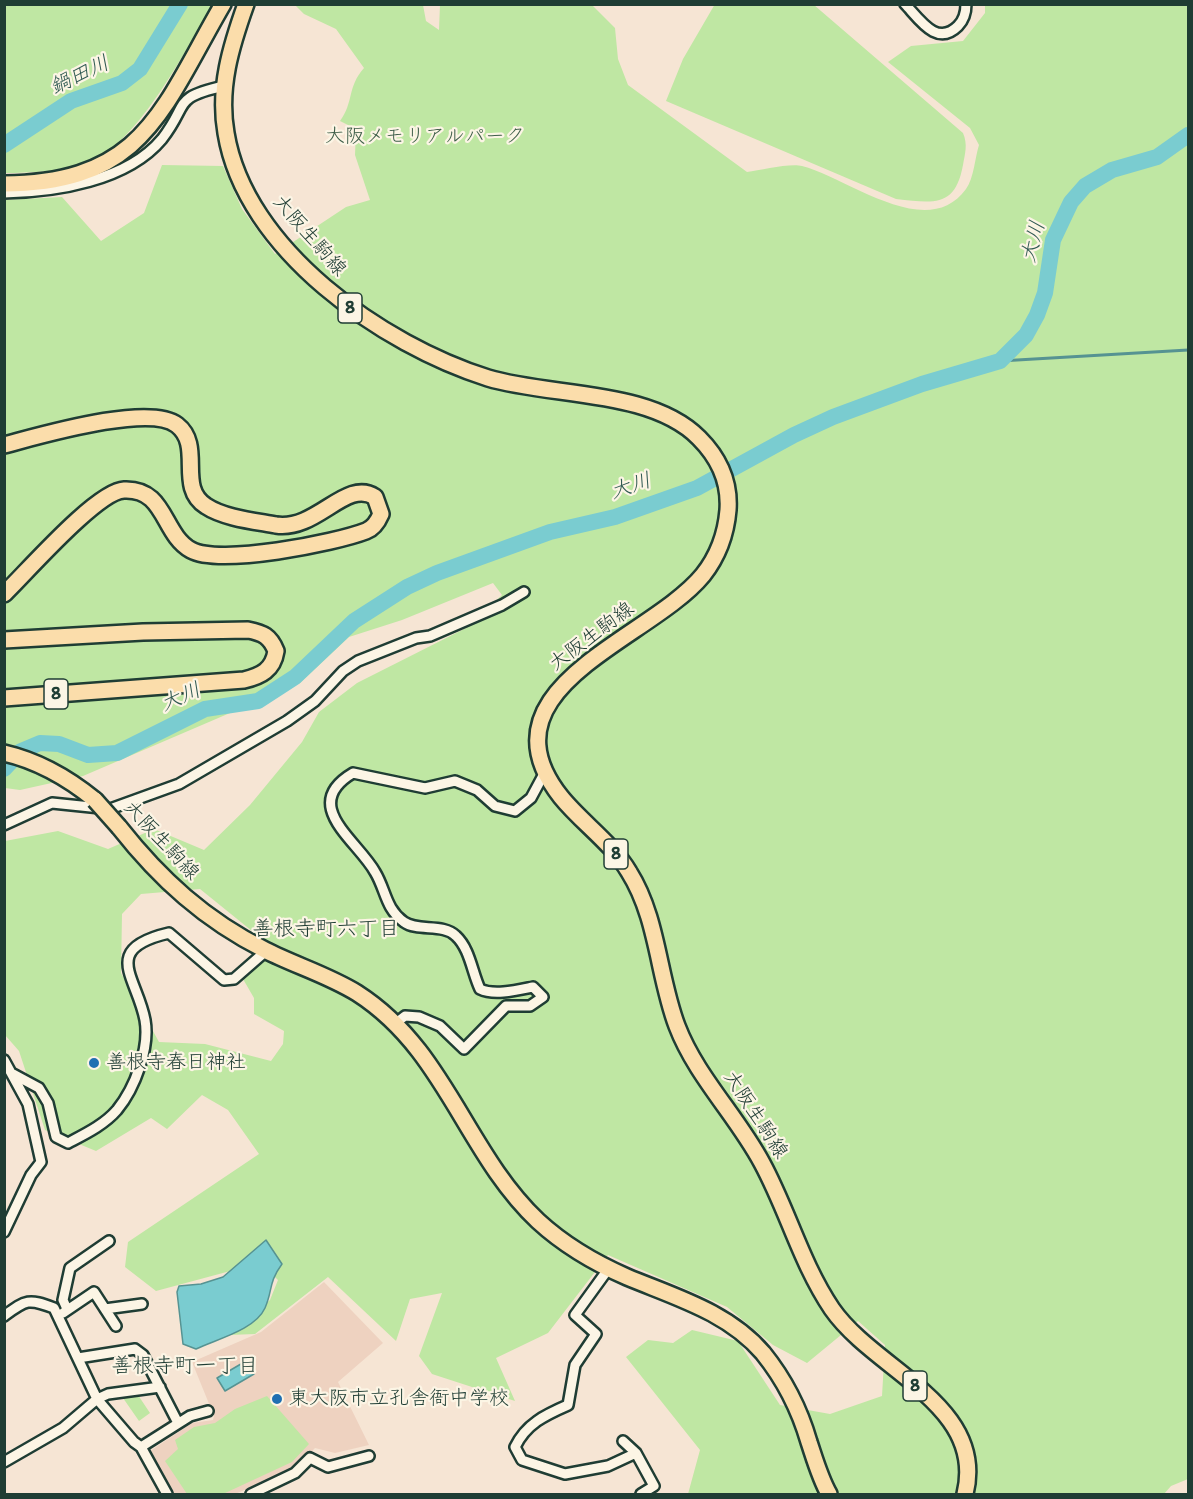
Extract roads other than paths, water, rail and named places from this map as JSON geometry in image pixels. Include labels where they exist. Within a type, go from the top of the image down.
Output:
[{"type":"main road","points":[[4,184],[55,181],[74,177],[113,159],[132,147],[147,132],[160,112],[223,4]]},
{"type":"main road","name":"大阪生駒線","points":[[246,4],[230,49],[224,86],[225,132],[231,156],[244,187],[285,246],[331,294],[409,344],[442,360],[487,377],[526,387],[644,407],[679,422],[696,434],[709,449],[728,484],[727,521],[722,542],[702,577],[677,600],[580,669],[559,688],[542,715],[538,748],[545,772],[562,798],[627,867],[639,888],[648,914],[668,998],[680,1032],[693,1058],[760,1159],[824,1296],[851,1333],[936,1403],[957,1428],[966,1448],[970,1475],[965,1494]]},
{"type":"main road","points":[[4,445],[122,418],[152,416],[177,425],[189,444],[190,483],[194,494],[204,505],[216,512],[290,526],[309,520],[351,493],[362,492],[375,497],[381,514],[378,522],[368,530],[297,548],[246,555],[202,555],[184,546],[150,496],[140,491],[122,489],[104,497],[4,594]]},
{"type":"main road","name":"8","points":[[4,640],[143,632],[248,630],[263,633],[271,640],[276,651],[269,669],[261,676],[244,680],[4,698]]},
{"type":"main road","name":"大阪生駒線","points":[[4,753],[45,767],[74,783],[95,800],[150,866],[177,892],[222,927],[266,951],[356,992],[396,1023],[434,1068],[506,1184],[538,1221],[561,1240],[605,1267],[711,1312],[735,1326],[764,1354],[784,1384],[801,1418],[814,1460],[828,1494]]},
{"type":"street","points":[[906,4],[928,30],[936,34],[947,34],[956,28],[963,20],[966,4]]},
{"type":"street","points":[[4,193],[40,192],[96,180],[138,158],[161,139],[182,102],[195,93],[224,86]]},
{"type":"street","points":[[4,825],[52,803],[110,809],[179,784],[287,721],[315,701],[344,671],[358,661],[416,638],[430,636],[524,592]]},
{"type":"street","points":[[396,1023],[405,1016],[419,1017],[440,1026],[464,1049],[506,1006],[530,1006],[538,1003],[543,997],[533,987],[486,992],[480,989],[465,946],[454,933],[407,924],[394,914],[383,896],[376,873],[332,814],[333,793],[342,780],[353,773],[425,788],[455,781],[477,790],[495,806],[515,811],[531,798],[545,772]]},
{"type":"street","points":[[13,1074],[39,1088],[48,1103],[56,1137],[68,1143],[98,1127],[117,1109],[137,1075],[144,1042],[145,1020],[128,975],[128,961],[135,946],[150,938],[169,933],[224,980],[234,979],[266,951]]},
{"type":"street","points":[[4,1060],[28,1104],[41,1162],[31,1175],[4,1232]]},
{"type":"street","points":[[68,1309],[63,1300],[70,1268],[109,1241]]},
{"type":"street","points":[[605,1267],[575,1315],[596,1334],[575,1365],[568,1405],[545,1415],[522,1431],[515,1447],[522,1460],[564,1474],[608,1466],[636,1453]]},
{"type":"street","points":[[58,1316],[94,1292],[116,1326]]},
{"type":"street","points":[[4,1316],[24,1301],[35,1301],[54,1308],[98,1399],[134,1442],[141,1447],[167,1494]]},
{"type":"street","points":[[105,1309],[142,1304]]},
{"type":"street","points":[[78,1358],[135,1349],[143,1355],[178,1423]]},
{"type":"street","points":[[4,1462],[63,1428],[98,1399],[108,1394],[160,1387]]},
{"type":"street","points":[[141,1447],[190,1416],[208,1411]]},
{"type":"street","points":[[623,1441],[636,1453],[654,1486],[641,1494]]},
{"type":"street","points":[[251,1494],[295,1473],[310,1458],[328,1467],[369,1456]]},
{"type":"water","points":[[266,1240],[282,1264],[260,1316],[244,1328],[196,1349],[183,1344],[177,1292],[179,1286],[201,1284],[223,1277]]},
{"type":"water","points":[[246,1361],[254,1374],[225,1391],[217,1378]]},
{"type":"waterway","name":"鍋田川","points":[[4,145],[71,101],[122,83],[140,69],[180,4]]},
{"type":"waterway","name":"大川","points":[[4,769],[21,751],[40,743],[59,744],[88,755],[117,753],[205,709],[258,701],[295,677],[354,621],[407,587],[437,573],[550,532],[615,517],[697,488],[794,435],[833,417],[922,384],[1000,361],[1026,335],[1037,315],[1045,293],[1053,240],[1071,202],[1085,186],[1112,170],[1157,157],[1188,135]]},
{"type":"waterway","points":[[1000,361],[1188,350]]},
{"type":"place","name":"善根寺春日神社","points":[[94,1063]]},
{"type":"place","name":"東大阪市立孔舎衙中学校","points":[[277,1399]]},
{"type":"district","name":"善根寺町六丁目","points":[[326,930]]},
{"type":"district","name":"善根寺町一丁目","points":[[185,1367]]},
{"type":"park label","name":"大阪メモリアルパーク","points":[[425,137]]}]
